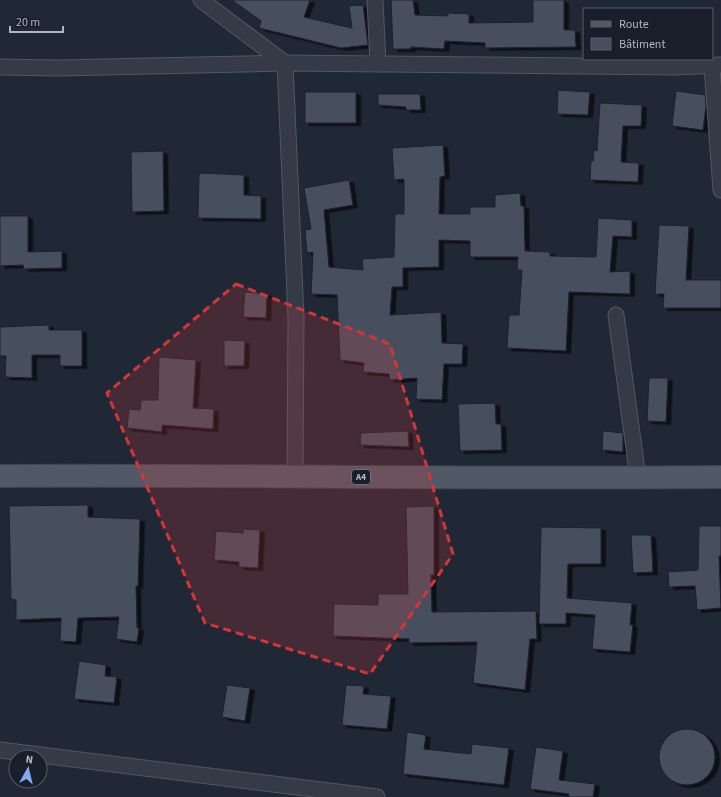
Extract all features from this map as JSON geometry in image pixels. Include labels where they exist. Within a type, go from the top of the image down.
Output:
[{"type":"main road","name":"A4","points":[[0,476],[721,477]]},
{"type":"street","points":[[201,0],[285,63]]},
{"type":"street","points":[[375,0],[378,64]]},
{"type":"street","points":[[285,63],[296,318],[295,477]]},
{"type":"street","points":[[0,67],[58,68],[285,63],[716,66],[721,190]]},
{"type":"street","points":[[616,316],[638,478]]},
{"type":"street","points":[[0,750],[377,797]]},
{"type":"highlighted area","points":[[236,284],[390,344],[453,554],[370,674],[205,623],[107,393]]},
{"type":"building","points":[[232,0],[310,0],[304,17],[352,28],[349,6],[363,5],[368,45],[341,48],[259,28],[261,21]]},
{"type":"building","points":[[391,0],[413,0],[415,15],[448,16],[448,13],[469,14],[469,23],[533,22],[533,0],[564,0],[564,30],[575,30],[576,47],[485,48],[485,43],[445,41],[444,49],[411,47],[411,49],[393,49]]},
{"type":"building","points":[[558,90],[590,92],[588,115],[557,114]]},
{"type":"building","points":[[676,91],[705,95],[706,106],[703,130],[672,126]]},
{"type":"building","points":[[305,92],[356,92],[356,123],[305,123]]},
{"type":"building","points":[[378,94],[420,94],[421,110],[406,110],[406,107],[378,105]]},
{"type":"building","points":[[600,103],[642,105],[641,126],[623,126],[621,162],[639,163],[638,182],[590,180],[591,161],[593,161],[594,150],[597,151]]},
{"type":"building","points":[[443,145],[445,176],[440,177],[439,214],[470,214],[470,207],[495,207],[495,195],[520,193],[521,206],[524,206],[525,251],[550,252],[550,256],[596,257],[598,218],[632,220],[632,237],[613,236],[610,272],[630,271],[630,294],[569,292],[566,351],[507,348],[509,315],[519,315],[522,270],[517,270],[518,257],[470,257],[470,241],[439,240],[439,267],[403,268],[403,287],[392,287],[390,315],[441,312],[442,343],[463,344],[462,364],[444,364],[442,400],[416,399],[417,378],[390,380],[389,374],[363,372],[364,363],[340,360],[337,295],[311,294],[313,252],[307,253],[305,230],[311,229],[304,188],[349,180],[353,205],[324,210],[329,267],[363,270],[362,259],[394,257],[395,214],[404,214],[404,179],[394,180],[392,148]]},
{"type":"building","points":[[163,151],[164,211],[132,212],[131,152]]},
{"type":"building","points":[[199,173],[244,175],[244,195],[261,196],[261,219],[198,218]]},
{"type":"building","points":[[0,216],[28,216],[28,252],[62,251],[62,268],[24,269],[23,265],[0,266]]},
{"type":"building","points":[[659,225],[689,226],[686,280],[721,280],[721,308],[663,308],[664,294],[655,294]]},
{"type":"building","points":[[245,292],[267,294],[266,318],[243,317]]},
{"type":"building","points":[[49,325],[49,330],[82,330],[82,366],[60,366],[60,355],[32,355],[32,378],[5,377],[6,356],[0,356],[0,327]]},
{"type":"building","points":[[224,340],[245,341],[244,366],[224,366]]},
{"type":"building","points":[[159,357],[196,360],[193,408],[214,409],[213,429],[162,425],[162,432],[127,428],[129,409],[140,410],[141,400],[158,400]]},
{"type":"building","points":[[649,378],[668,378],[666,422],[647,421]]},
{"type":"building","points":[[495,403],[496,424],[501,424],[502,450],[460,451],[458,404]]},
{"type":"building","points":[[408,431],[409,447],[360,445],[361,433]]},
{"type":"building","points":[[603,431],[623,433],[623,452],[602,450]]},
{"type":"building","points":[[88,505],[88,517],[140,519],[138,586],[136,586],[137,628],[139,628],[137,642],[116,639],[119,617],[78,618],[76,642],[60,641],[61,618],[16,620],[16,600],[11,599],[9,506]]},
{"type":"building","points":[[434,506],[434,575],[431,575],[432,612],[536,611],[537,639],[530,639],[525,690],[473,683],[477,642],[409,643],[409,639],[333,636],[334,604],[378,605],[378,594],[408,594],[406,507]]},
{"type":"building","points":[[699,526],[721,526],[721,556],[719,556],[721,608],[697,610],[695,586],[669,587],[668,572],[698,570]]},
{"type":"building","points":[[541,527],[601,528],[601,564],[568,564],[567,598],[632,603],[630,625],[633,625],[630,652],[592,649],[595,615],[566,613],[566,624],[539,624]]},
{"type":"building","points":[[243,529],[260,530],[258,568],[239,567],[239,562],[214,560],[216,531],[243,533]]},
{"type":"building","points":[[631,535],[651,535],[653,572],[633,573]]},
{"type":"building","points":[[79,661],[106,665],[105,676],[117,677],[114,703],[74,699]]},
{"type":"building","points":[[227,685],[250,688],[245,721],[222,717]]},
{"type":"building","points":[[346,685],[364,686],[363,694],[391,696],[387,729],[342,725]]},
{"type":"building","points":[[682,729],[692,729],[707,737],[713,746],[715,757],[713,768],[707,777],[692,785],[682,785],[671,780],[664,773],[659,762],[659,752],[664,741],[671,734]]},
{"type":"building","points":[[407,732],[426,735],[424,749],[471,754],[472,744],[509,748],[504,785],[403,774]]},
{"type":"building","points":[[536,747],[563,751],[559,780],[595,784],[593,797],[568,797],[569,794],[530,789]]}]
